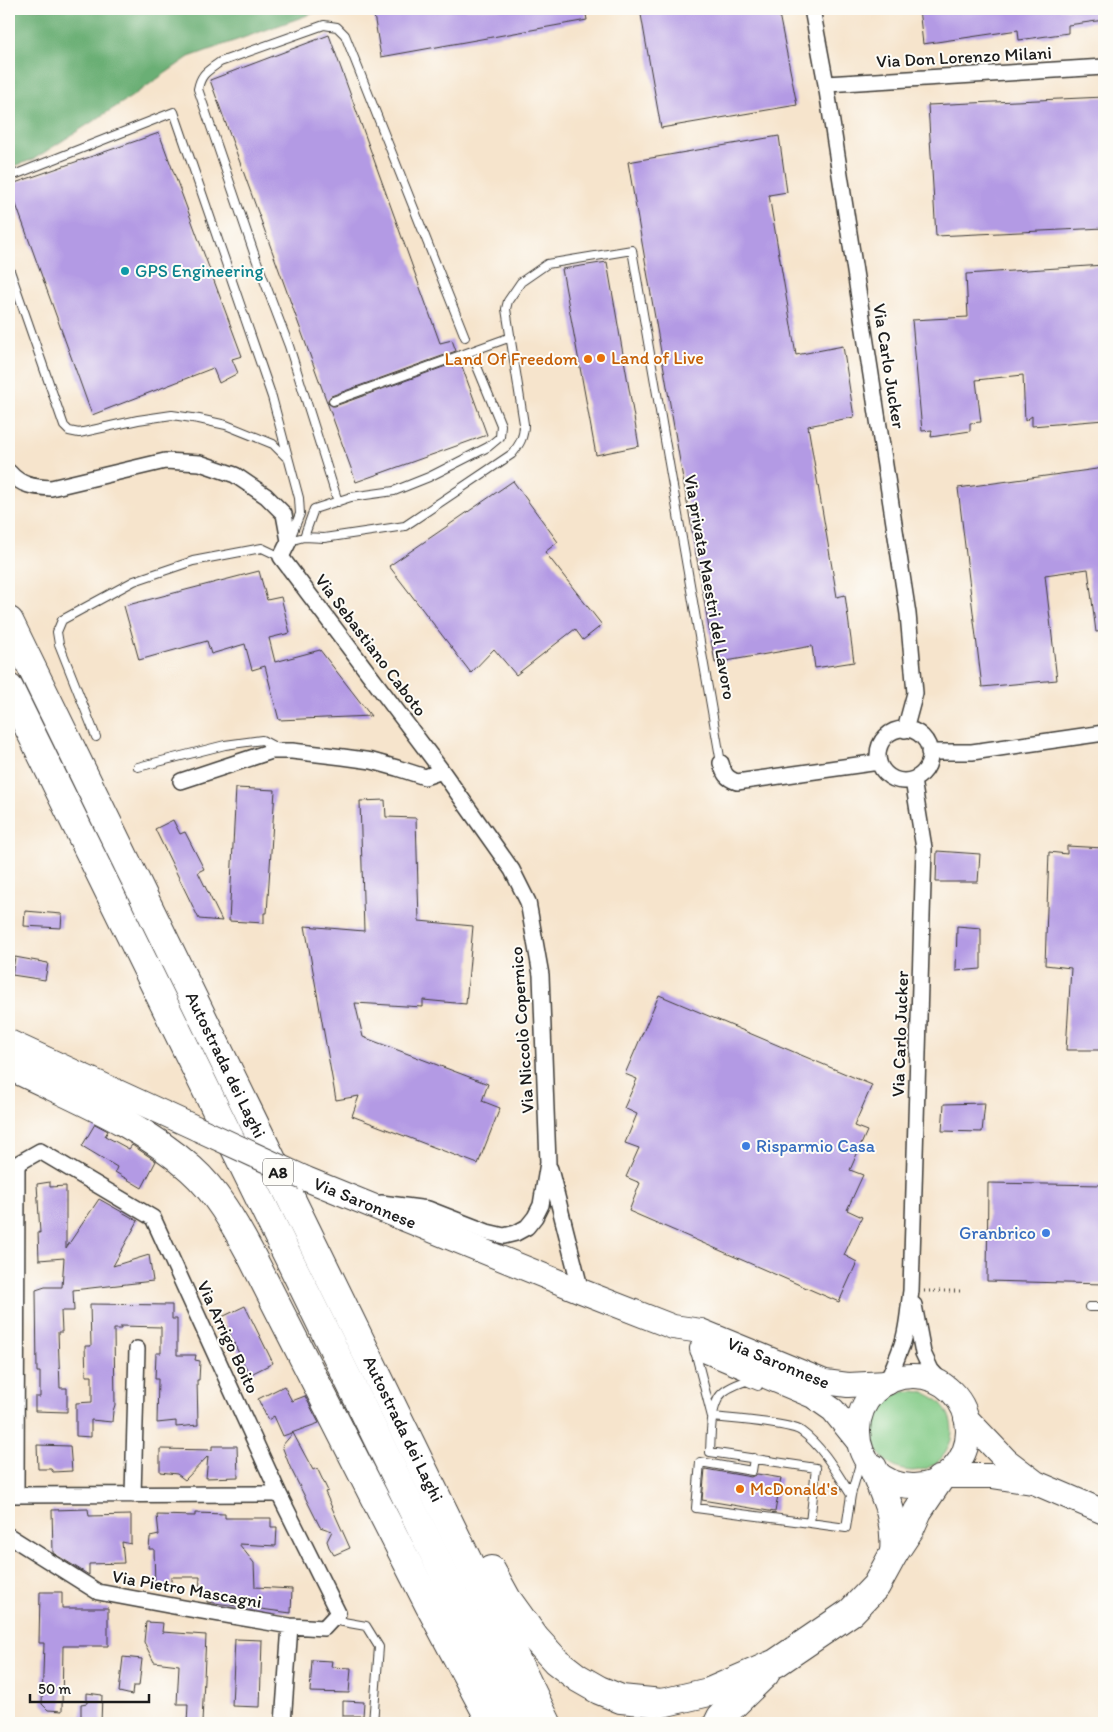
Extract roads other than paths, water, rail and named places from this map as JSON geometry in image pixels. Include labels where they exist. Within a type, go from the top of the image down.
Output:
[{"type":"highway","name":"Autostrada dei Laghi","points":[[9,621],[547,1723]]},
{"type":"highway","name":"Autostrada dei Laghi","points":[[9,688],[516,1723]]},
{"type":"highway","points":[[9,1063],[22,1072],[124,1121],[151,1137],[192,1169],[224,1208],[237,1228],[424,1596],[492,1723]]},
{"type":"highway","points":[[348,1316],[363,1337],[507,1599],[556,1661],[578,1678],[599,1690],[621,1699],[662,1703],[709,1692],[776,1663],[852,1612],[876,1586],[910,1529],[918,1511],[943,1478]]},
{"type":"highway","points":[[865,1454],[892,1513],[895,1534],[894,1554]]},
{"type":"highway","points":[[718,1723],[720,1718],[776,1663]]},
{"type":"main road","name":"Via Saronnese","points":[[9,1042],[304,1178],[673,1327],[702,1330],[825,1382],[848,1385],[887,1383]]},
{"type":"main road","name":"Via Saronnese","points":[[673,1327],[694,1346],[774,1386],[813,1396],[833,1410],[865,1454]]},
{"type":"main road","points":[[943,1478],[957,1464],[965,1450],[968,1434],[966,1418],[959,1402],[947,1388],[933,1380],[918,1377],[902,1378],[879,1388],[866,1401],[861,1411],[858,1426],[865,1454],[887,1480],[904,1485],[922,1485],[943,1478],[992,1476],[1036,1482]]},
{"type":"main road","points":[[966,1418],[1006,1460],[1036,1482],[1104,1512]]},
{"type":"street","name":"Via Carlo Jucker","points":[[812,9],[826,84],[908,614],[915,693],[905,730]]},
{"type":"street","name":"Via Don Lorenzo Milani","points":[[826,84],[1104,67]]},
{"type":"street","points":[[9,472],[21,483],[34,487],[51,488],[165,462],[200,463],[235,475],[266,496],[284,514],[297,539],[281,557]]},
{"type":"street","name":"Via Sebastiano Caboto","points":[[281,557],[442,771]]},
{"type":"street","points":[[897,730],[914,732],[921,736],[929,752],[926,768],[920,775],[913,780],[904,781],[888,776],[879,762],[878,754],[879,746],[884,739],[897,730]]},
{"type":"street","points":[[929,752],[972,752],[1104,733]]},
{"type":"street","points":[[180,781],[272,751],[343,756],[397,768],[425,777],[442,771]]},
{"type":"street","name":"Via privata Maestri del Lavoro","points":[[721,763],[724,774],[729,779],[738,782],[879,762]]},
{"type":"street","name":"Via Niccolò Copernico","points":[[360,1200],[428,1209],[487,1232],[504,1236],[516,1233],[527,1227],[541,1205],[548,1163],[540,975],[528,902],[512,870],[442,771]]},
{"type":"street","name":"Via Carlo Jucker","points":[[887,1383],[903,1341],[911,1291],[924,848],[913,780]]},
{"type":"street","name":"Via Arrigo Boito","points":[[13,1495],[17,1164],[40,1151],[153,1218],[335,1616]]},
{"type":"street","name":"Via Niccolò Copernico","points":[[548,1163],[581,1291]]},
{"type":"street","name":"Via Carlo Jucker","points":[[911,1291],[923,1353],[931,1370],[947,1388]]},
{"type":"street","points":[[133,1495],[137,1349]]},
{"type":"street","points":[[13,1495],[279,1494]]},
{"type":"street","name":"Via Pietro Mascagni","points":[[9,1536],[98,1592],[290,1626],[324,1628],[335,1616]]},
{"type":"street","points":[[284,1723],[290,1626]]},
{"type":"lane","points":[[338,502],[290,346],[256,259],[198,89],[200,79],[205,72],[220,62],[324,24],[337,27],[345,36],[465,337]]},
{"type":"lane","points":[[9,178],[174,112],[272,397],[299,498],[300,514],[297,539]]},
{"type":"lane","name":"Via privata Maestri del Lavoro","points":[[511,338],[506,309],[508,301],[521,282],[547,264],[632,250],[721,763]]},
{"type":"lane","points":[[9,268],[64,426],[69,432],[79,432],[138,420],[172,416],[198,419],[226,425],[273,444],[288,458]]},
{"type":"lane","points":[[297,539],[324,538],[405,526],[512,454],[521,442],[524,434],[511,338],[333,401]]},
{"type":"lane","points":[[297,539],[314,509],[351,497],[394,491],[429,477],[488,447],[500,437],[501,425],[476,364]]},
{"type":"lane","points":[[96,737],[59,644],[57,632],[62,620],[134,581],[192,561],[262,548],[281,557]]},
{"type":"lane","points":[[138,767],[225,745],[262,740],[283,751]]},
{"type":"lane","points":[[1089,1306],[1104,1307]]},
{"type":"lane","points":[[694,1346],[712,1417]]},
{"type":"lane","points":[[774,1386],[746,1381],[731,1387],[720,1396],[712,1417],[710,1452],[816,1468],[810,1523]]},
{"type":"lane","points":[[712,1417],[785,1426],[799,1430],[818,1447],[851,1495]]},
{"type":"lane","points":[[754,1458],[752,1471],[700,1462],[696,1508],[846,1528],[851,1495],[865,1454]]},
{"type":"lane","points":[[335,1616],[366,1626],[379,1647],[373,1723]]},
{"type":"place","name":"GPS Engineering","points":[[125,271]]},
{"type":"place","name":"Land of Live","points":[[601,358]]},
{"type":"place","name":"Land Of Freedom","points":[[588,359]]},
{"type":"place","name":"Risparmio Casa","points":[[746,1146]]},
{"type":"place","name":"Granbrico","points":[[1046,1233]]},
{"type":"place","name":"McDonald's","points":[[740,1489]]}]
